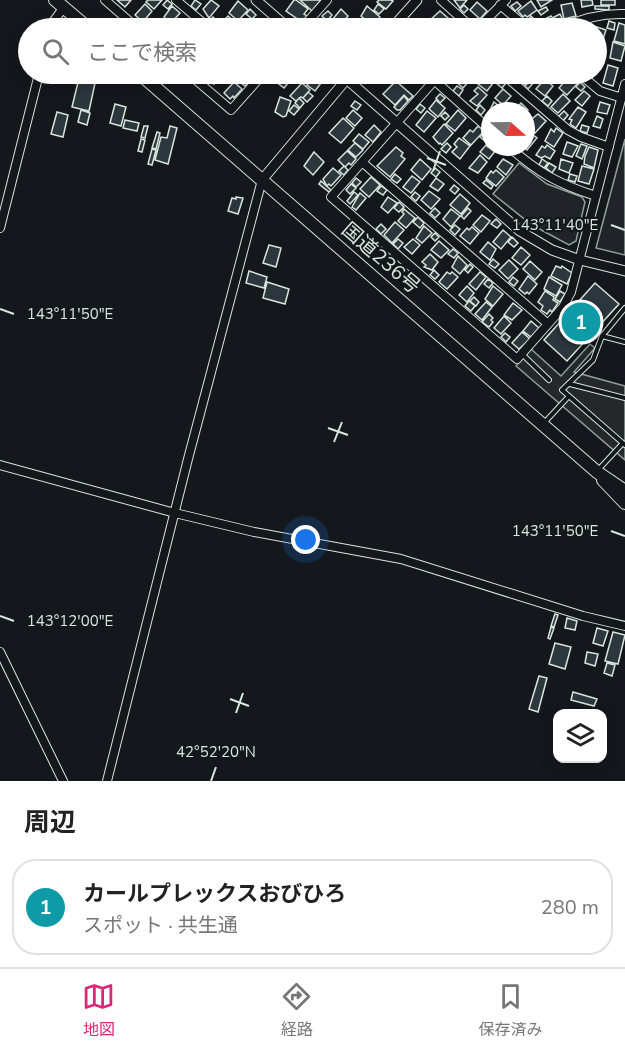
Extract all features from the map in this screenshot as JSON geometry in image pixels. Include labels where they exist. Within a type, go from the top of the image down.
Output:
[{"type":"highway","points":[[59,4],[76,18]]},
{"type":"highway","name":"国道236号","points":[[152,84],[597,472],[625,490]]},
{"type":"highway","name":"国道236号","points":[[597,472],[614,494],[625,503]]},
{"type":"street","points":[[105,0],[126,18]]},
{"type":"street","points":[[176,0],[197,18]]},
{"type":"street","points":[[256,0],[277,18]]},
{"type":"street","points":[[311,18],[327,0]]},
{"type":"street","points":[[401,18],[417,0]]},
{"type":"street","points":[[441,0],[461,18]]},
{"type":"street","points":[[488,18],[503,2],[518,18]]},
{"type":"street","points":[[54,18],[59,4]]},
{"type":"street","points":[[588,18],[611,13],[625,14]]},
{"type":"street","points":[[0,228],[3,204],[36,84]]},
{"type":"street","points":[[201,84],[231,110],[253,84]]},
{"type":"street","points":[[107,781],[244,242],[262,180],[340,84]]},
{"type":"street","points":[[356,84],[396,123],[520,231],[552,250],[580,260],[625,271]]},
{"type":"street","points":[[430,84],[331,197],[517,359],[562,307],[571,292],[625,84]]},
{"type":"street","points":[[438,84],[481,122]]},
{"type":"street","points":[[515,84],[568,130],[580,137],[609,147]]},
{"type":"street","points":[[592,84],[600,91],[622,98]]},
{"type":"street","points":[[520,156],[547,178],[596,196]]},
{"type":"street","points":[[362,162],[548,324]]},
{"type":"street","points":[[0,465],[254,532],[401,559],[583,616],[625,626]]},
{"type":"street","points":[[0,652],[63,781]]},
{"type":"lane","points":[[597,472],[624,444],[562,390],[593,360],[602,336],[625,308]]},
{"type":"lane","points":[[602,336],[625,342]]},
{"type":"lane","points":[[521,354],[549,380]]},
{"type":"lane","points":[[569,384],[625,399]]},
{"type":"lane","points":[[543,425],[569,396]]},
{"type":"shaded area","points":[[625,139],[625,255],[596,248]]},
{"type":"shaded area","points":[[519,163],[547,184],[582,197],[585,202],[576,241],[569,245],[532,225],[493,194]]},
{"type":"shaded area","points":[[590,344],[595,348],[574,372],[625,386],[625,460],[516,366],[531,349],[561,376]]},
{"type":"building","points":[[117,0],[131,0],[125,7]]},
{"type":"building","points":[[162,0],[154,9],[146,2]]},
{"type":"building","points":[[167,0],[172,4],[168,9],[163,5]]},
{"type":"building","points":[[195,0],[201,4],[196,10],[191,6]]},
{"type":"building","points":[[211,0],[219,6],[209,18],[203,9]]},
{"type":"building","points":[[294,0],[308,9],[304,14],[307,16],[305,18],[296,18],[286,11]]},
{"type":"building","points":[[300,0],[321,0],[312,11]]},
{"type":"building","points":[[379,0],[393,1],[386,9],[377,2]]},
{"type":"building","points":[[454,0],[467,0],[460,8]]},
{"type":"building","points":[[537,0],[552,0],[541,7]]},
{"type":"building","points":[[581,0],[592,0],[593,5],[582,7]]},
{"type":"building","points":[[601,0],[615,0],[615,5],[601,5]]},
{"type":"building","points":[[238,1],[248,10],[241,18],[235,18],[229,13]]},
{"type":"building","points":[[531,1],[537,10],[523,17],[518,11]]},
{"type":"building","points":[[477,2],[487,11],[479,18],[470,10]]},
{"type":"building","points":[[517,2],[521,6],[515,11],[511,6]]},
{"type":"building","points":[[572,3],[576,16],[564,18],[561,5]]},
{"type":"building","points":[[145,4],[152,11],[146,18],[138,18],[135,15]]},
{"type":"building","points":[[378,4],[384,9],[379,14],[374,10]]},
{"type":"building","points":[[464,5],[468,9],[464,13],[460,9]]},
{"type":"building","points":[[172,6],[180,13],[176,18],[164,17]]},
{"type":"building","points":[[367,6],[380,17],[363,18],[361,16]]},
{"type":"building","points":[[595,6],[609,6],[609,10],[595,9]]},
{"type":"building","points":[[546,7],[548,10],[541,15],[538,11]]},
{"type":"building","points":[[250,9],[256,15],[251,18],[246,14]]},
{"type":"building","points":[[341,9],[348,16],[346,18],[334,18]]},
{"type":"building","points":[[328,11],[332,15],[330,18],[322,16]]},
{"type":"building","points":[[440,11],[448,18],[432,18]]},
{"type":"building","points":[[609,21],[615,23],[614,30],[607,28]]},
{"type":"building","points":[[619,23],[625,25],[625,44],[614,41]]},
{"type":"building","points":[[613,42],[625,46],[621,61],[610,58]]},
{"type":"building","points":[[608,65],[618,68],[613,86],[606,84]]},
{"type":"building","points":[[78,84],[95,84],[89,111],[72,107]]},
{"type":"building","points":[[232,84],[236,84],[242,89],[230,99],[224,93]]},
{"type":"building","points":[[301,84],[310,90],[303,98],[296,101],[290,96]]},
{"type":"building","points":[[308,84],[320,84],[315,91]]},
{"type":"building","points":[[393,84],[399,84],[413,96],[409,100],[404,95],[395,105],[383,94]]},
{"type":"building","points":[[478,84],[492,84],[487,91]]},
{"type":"building","points":[[540,84],[553,86],[545,96],[536,89]]},
{"type":"building","points":[[562,84],[577,84],[567,95],[559,88]]},
{"type":"building","points":[[582,84],[585,87],[581,91],[576,87]]},
{"type":"building","points":[[457,86],[463,90],[459,96],[453,91]]},
{"type":"building","points":[[478,87],[487,95],[477,106],[470,101],[478,94],[474,91]]},
{"type":"building","points":[[503,89],[511,96],[506,102],[500,102],[495,98]]},
{"type":"building","points":[[584,91],[590,96],[582,106],[575,100]]},
{"type":"building","points":[[308,92],[313,96],[307,102],[303,98]]},
{"type":"building","points":[[440,94],[445,98],[440,103],[436,98]]},
{"type":"building","points":[[563,94],[570,101],[558,113],[551,107]]},
{"type":"building","points":[[404,96],[408,101],[400,110],[397,110],[394,107]]},
{"type":"building","points":[[547,96],[552,101],[548,106],[542,101]]},
{"type":"building","points":[[280,97],[291,101],[286,116],[283,117],[275,112]]},
{"type":"building","points":[[299,98],[304,103],[300,108],[295,103]]},
{"type":"building","points":[[436,100],[445,108],[438,117],[429,109]]},
{"type":"building","points":[[355,101],[361,105],[357,110],[351,106]]},
{"type":"building","points":[[600,102],[610,105],[607,114],[597,112]]},
{"type":"building","points":[[115,104],[126,107],[121,126],[110,123]]},
{"type":"building","points":[[420,104],[425,108],[421,113],[416,109]]},
{"type":"building","points":[[294,105],[299,109],[294,115],[289,111]]},
{"type":"building","points":[[480,105],[481,115],[476,110]]},
{"type":"building","points":[[578,107],[586,112],[576,128],[570,124],[572,120],[569,119]]},
{"type":"building","points":[[81,110],[90,113],[87,125],[78,122]]},
{"type":"building","points":[[353,110],[362,118],[355,126],[346,118]]},
{"type":"building","points":[[458,110],[466,118],[455,131],[446,124]]},
{"type":"building","points":[[427,111],[436,118],[424,132],[416,125]]},
{"type":"building","points":[[564,111],[568,115],[563,121],[558,117]]},
{"type":"building","points":[[57,112],[68,115],[63,137],[51,134]]},
{"type":"building","points":[[445,112],[449,116],[445,120],[441,116]]},
{"type":"building","points":[[538,114],[546,121],[535,133],[535,116]]},
{"type":"building","points":[[597,116],[603,119],[600,128],[593,126]]},
{"type":"building","points":[[343,118],[354,128],[341,143],[329,133]]},
{"type":"building","points":[[125,120],[139,123],[137,131],[123,128]]},
{"type":"building","points":[[444,124],[453,133],[442,145],[433,137]]},
{"type":"building","points":[[374,125],[381,132],[373,142],[365,135]]},
{"type":"building","points":[[582,125],[589,127],[587,133],[580,131]]},
{"type":"building","points":[[144,126],[148,126],[145,138],[141,137]]},
{"type":"building","points":[[170,126],[177,128],[168,164],[155,160],[161,137],[167,138]]},
{"type":"building","points":[[478,126],[481,128],[481,134],[471,145],[463,138],[470,130],[473,132]]},
{"type":"building","points":[[556,128],[563,133],[554,147],[545,141],[551,129],[554,132]]},
{"type":"building","points":[[157,132],[160,133],[156,149],[152,148]]},
{"type":"building","points":[[359,134],[369,142],[363,149],[353,141]]},
{"type":"building","points":[[459,138],[470,146],[460,159],[452,152],[457,147],[454,144]]},
{"type":"building","points":[[141,139],[145,140],[142,152],[138,151]]},
{"type":"building","points":[[567,142],[578,146],[572,157],[563,154]]},
{"type":"building","points":[[355,143],[363,150],[356,157],[348,150]]},
{"type":"building","points":[[447,143],[451,147],[446,153],[441,149]]},
{"type":"building","points":[[581,144],[587,146],[582,159],[576,156]]},
{"type":"building","points":[[547,145],[555,151],[550,159],[536,155],[542,146],[545,148]]},
{"type":"building","points":[[396,147],[403,153],[401,156],[405,159],[390,177],[377,166]]},
{"type":"building","points":[[589,147],[598,150],[594,168],[584,164]]},
{"type":"building","points":[[152,149],[156,150],[152,165],[148,164]]},
{"type":"building","points":[[347,151],[356,159],[351,165],[349,163],[345,167],[338,160]]},
{"type":"building","points":[[314,152],[324,162],[313,175],[304,166]]},
{"type":"building","points":[[480,155],[487,162],[478,173],[469,168]]},
{"type":"building","points":[[420,159],[431,169],[422,180],[411,170]]},
{"type":"building","points":[[503,159],[513,165],[506,175],[497,167]]},
{"type":"building","points":[[542,159],[548,163],[544,168],[539,165]]},
{"type":"building","points":[[561,159],[573,163],[569,173],[559,169]]},
{"type":"building","points":[[549,163],[556,167],[552,173],[546,168]]},
{"type":"building","points":[[344,166],[348,170],[344,175],[339,171]]},
{"type":"building","points":[[582,166],[594,169],[589,184],[578,181]]},
{"type":"building","points":[[333,168],[341,175],[331,186],[329,184],[327,186],[323,179]]},
{"type":"building","points":[[435,168],[440,172],[436,177],[431,173]]},
{"type":"building","points":[[496,170],[504,177],[496,186],[486,178],[491,171],[493,173]]},
{"type":"building","points":[[395,174],[401,179],[397,183],[391,179]]},
{"type":"building","points":[[570,174],[577,176],[575,182],[568,180]]},
{"type":"building","points":[[412,176],[420,182],[411,193],[403,187]]},
{"type":"building","points":[[371,177],[380,185],[369,197],[360,189]]},
{"type":"building","points":[[356,178],[361,182],[356,187],[352,183]]},
{"type":"building","points":[[436,178],[444,184],[438,191],[430,186]]},
{"type":"building","points":[[486,180],[493,186],[491,189],[483,183]]},
{"type":"building","points":[[321,181],[331,190],[329,192],[319,184]]},
{"type":"building","points":[[351,184],[356,188],[350,194],[346,190]]},
{"type":"building","points":[[454,185],[459,189],[455,194],[450,190]]},
{"type":"building","points":[[381,186],[387,190],[383,195],[377,191]]},
{"type":"building","points":[[429,191],[440,199],[431,209],[421,200]]},
{"type":"building","points":[[354,192],[358,195],[350,204],[347,201]]},
{"type":"building","points":[[415,192],[420,196],[416,201],[411,197]]},
{"type":"building","points":[[360,193],[366,198],[356,210],[352,207]]},
{"type":"building","points":[[460,194],[470,203],[461,214],[450,205]]},
{"type":"building","points":[[236,197],[243,198],[238,214],[228,211],[232,198],[236,199]]},
{"type":"building","points":[[388,197],[397,203],[388,213],[381,207]]},
{"type":"building","points":[[399,202],[404,207],[399,212],[394,208]]},
{"type":"building","points":[[435,208],[440,213],[435,218],[430,213]]},
{"type":"building","points":[[468,208],[471,211],[464,219],[461,216]]},
{"type":"building","points":[[404,209],[415,218],[406,228],[398,221],[404,214],[402,212]]},
{"type":"building","points":[[451,209],[460,216],[451,227],[443,219]]},
{"type":"building","points":[[482,215],[490,221],[481,232],[473,225]]},
{"type":"building","points":[[418,217],[424,223],[420,228],[413,222]]},
{"type":"building","points":[[496,219],[501,224],[497,228],[491,224]]},
{"type":"building","points":[[395,222],[404,230],[392,243],[384,235]]},
{"type":"building","points":[[381,224],[386,229],[381,234],[376,229]]},
{"type":"building","points":[[455,225],[460,229],[455,235],[450,230]]},
{"type":"building","points":[[424,226],[432,233],[422,243],[416,238]]},
{"type":"building","points":[[472,227],[479,233],[470,244],[460,236],[467,228],[469,230]]},
{"type":"building","points":[[503,230],[511,237],[501,249],[493,242]]},
{"type":"building","points":[[435,233],[439,237],[435,241],[431,237]]},
{"type":"building","points":[[512,237],[518,243],[514,247],[508,242]]},
{"type":"building","points":[[398,239],[403,243],[398,249],[393,244]]},
{"type":"building","points":[[413,239],[420,245],[412,254],[404,247]]},
{"type":"building","points":[[439,241],[449,250],[441,258],[431,250]]},
{"type":"building","points":[[488,242],[496,249],[490,260],[480,252]]},
{"type":"building","points":[[269,245],[281,248],[276,267],[263,263]]},
{"type":"building","points":[[521,247],[530,255],[521,265],[512,258]]},
{"type":"building","points":[[453,249],[458,253],[454,258],[448,254]]},
{"type":"building","points":[[430,254],[438,262],[432,270],[424,267],[426,265],[422,262]]},
{"type":"building","points":[[458,256],[467,265],[460,274],[452,267]]},
{"type":"building","points":[[493,259],[499,264],[495,268],[489,264]]},
{"type":"building","points":[[509,260],[518,269],[508,279],[499,270]]},
{"type":"building","points":[[530,261],[542,272],[535,280],[523,269]]},
{"type":"building","points":[[470,264],[473,267],[468,273],[465,270]]},
{"type":"building","points":[[556,266],[561,268],[562,266],[572,273],[567,284],[551,276]]},
{"type":"building","points":[[434,270],[439,275],[435,279],[430,275]]},
{"type":"building","points":[[249,271],[267,277],[264,288],[246,283]]},
{"type":"building","points":[[447,272],[450,274],[452,272],[458,277],[447,289],[439,282]]},
{"type":"building","points":[[480,272],[486,277],[476,290],[469,284]]},
{"type":"building","points":[[528,276],[537,284],[529,294],[527,292],[525,294],[519,289]]},
{"type":"building","points":[[513,277],[518,281],[514,286],[509,282]]},
{"type":"building","points":[[549,277],[562,285],[556,296],[544,289]]},
{"type":"building","points":[[488,279],[493,283],[489,288],[484,284]]},
{"type":"building","points":[[267,282],[289,289],[285,304],[263,298]]},
{"type":"building","points":[[595,283],[619,304],[567,361],[544,340]]},
{"type":"building","points":[[467,286],[474,293],[467,302],[459,295]]},
{"type":"building","points":[[493,286],[503,294],[493,306],[485,299]]},
{"type":"building","points":[[545,291],[558,303],[552,312],[550,310],[547,314],[541,310],[543,306],[538,302]]},
{"type":"building","points":[[560,291],[565,294],[560,302],[555,299]]},
{"type":"building","points":[[474,297],[479,302],[476,306],[470,301]]},
{"type":"building","points":[[469,301],[475,306],[471,311],[465,306]]},
{"type":"building","points":[[486,302],[492,307],[482,320],[475,314]]},
{"type":"building","points":[[513,303],[522,310],[512,320],[504,315]]},
{"type":"building","points":[[489,314],[493,322],[489,327],[482,322]]},
{"type":"building","points":[[504,316],[511,323],[501,334],[494,328]]},
{"type":"building","points":[[531,321],[539,328],[531,337],[523,331]]},
{"type":"building","points":[[522,332],[530,339],[519,349],[512,343]]},
{"type":"building","points":[[505,333],[510,337],[506,342],[501,337]]},
{"type":"building","points":[[555,614],[558,615],[554,627],[551,626]]},
{"type":"building","points":[[567,618],[577,621],[575,630],[565,628]]},
{"type":"building","points":[[551,627],[554,628],[550,639],[548,638]]},
{"type":"building","points":[[597,628],[608,631],[603,646],[593,643]]},
{"type":"building","points":[[613,632],[625,635],[618,664],[605,661]]},
{"type":"building","points":[[555,643],[571,647],[565,669],[549,664]]},
{"type":"building","points":[[587,652],[598,654],[595,666],[585,663]]},
{"type":"building","points":[[607,663],[615,665],[612,676],[604,673]]},
{"type":"building","points":[[539,676],[547,678],[538,712],[529,709]]},
{"type":"building","points":[[573,692],[597,699],[594,706],[571,700]]},
{"type":"place","name":"カールプレックスおびひろ","points":[[581,322]]}]
